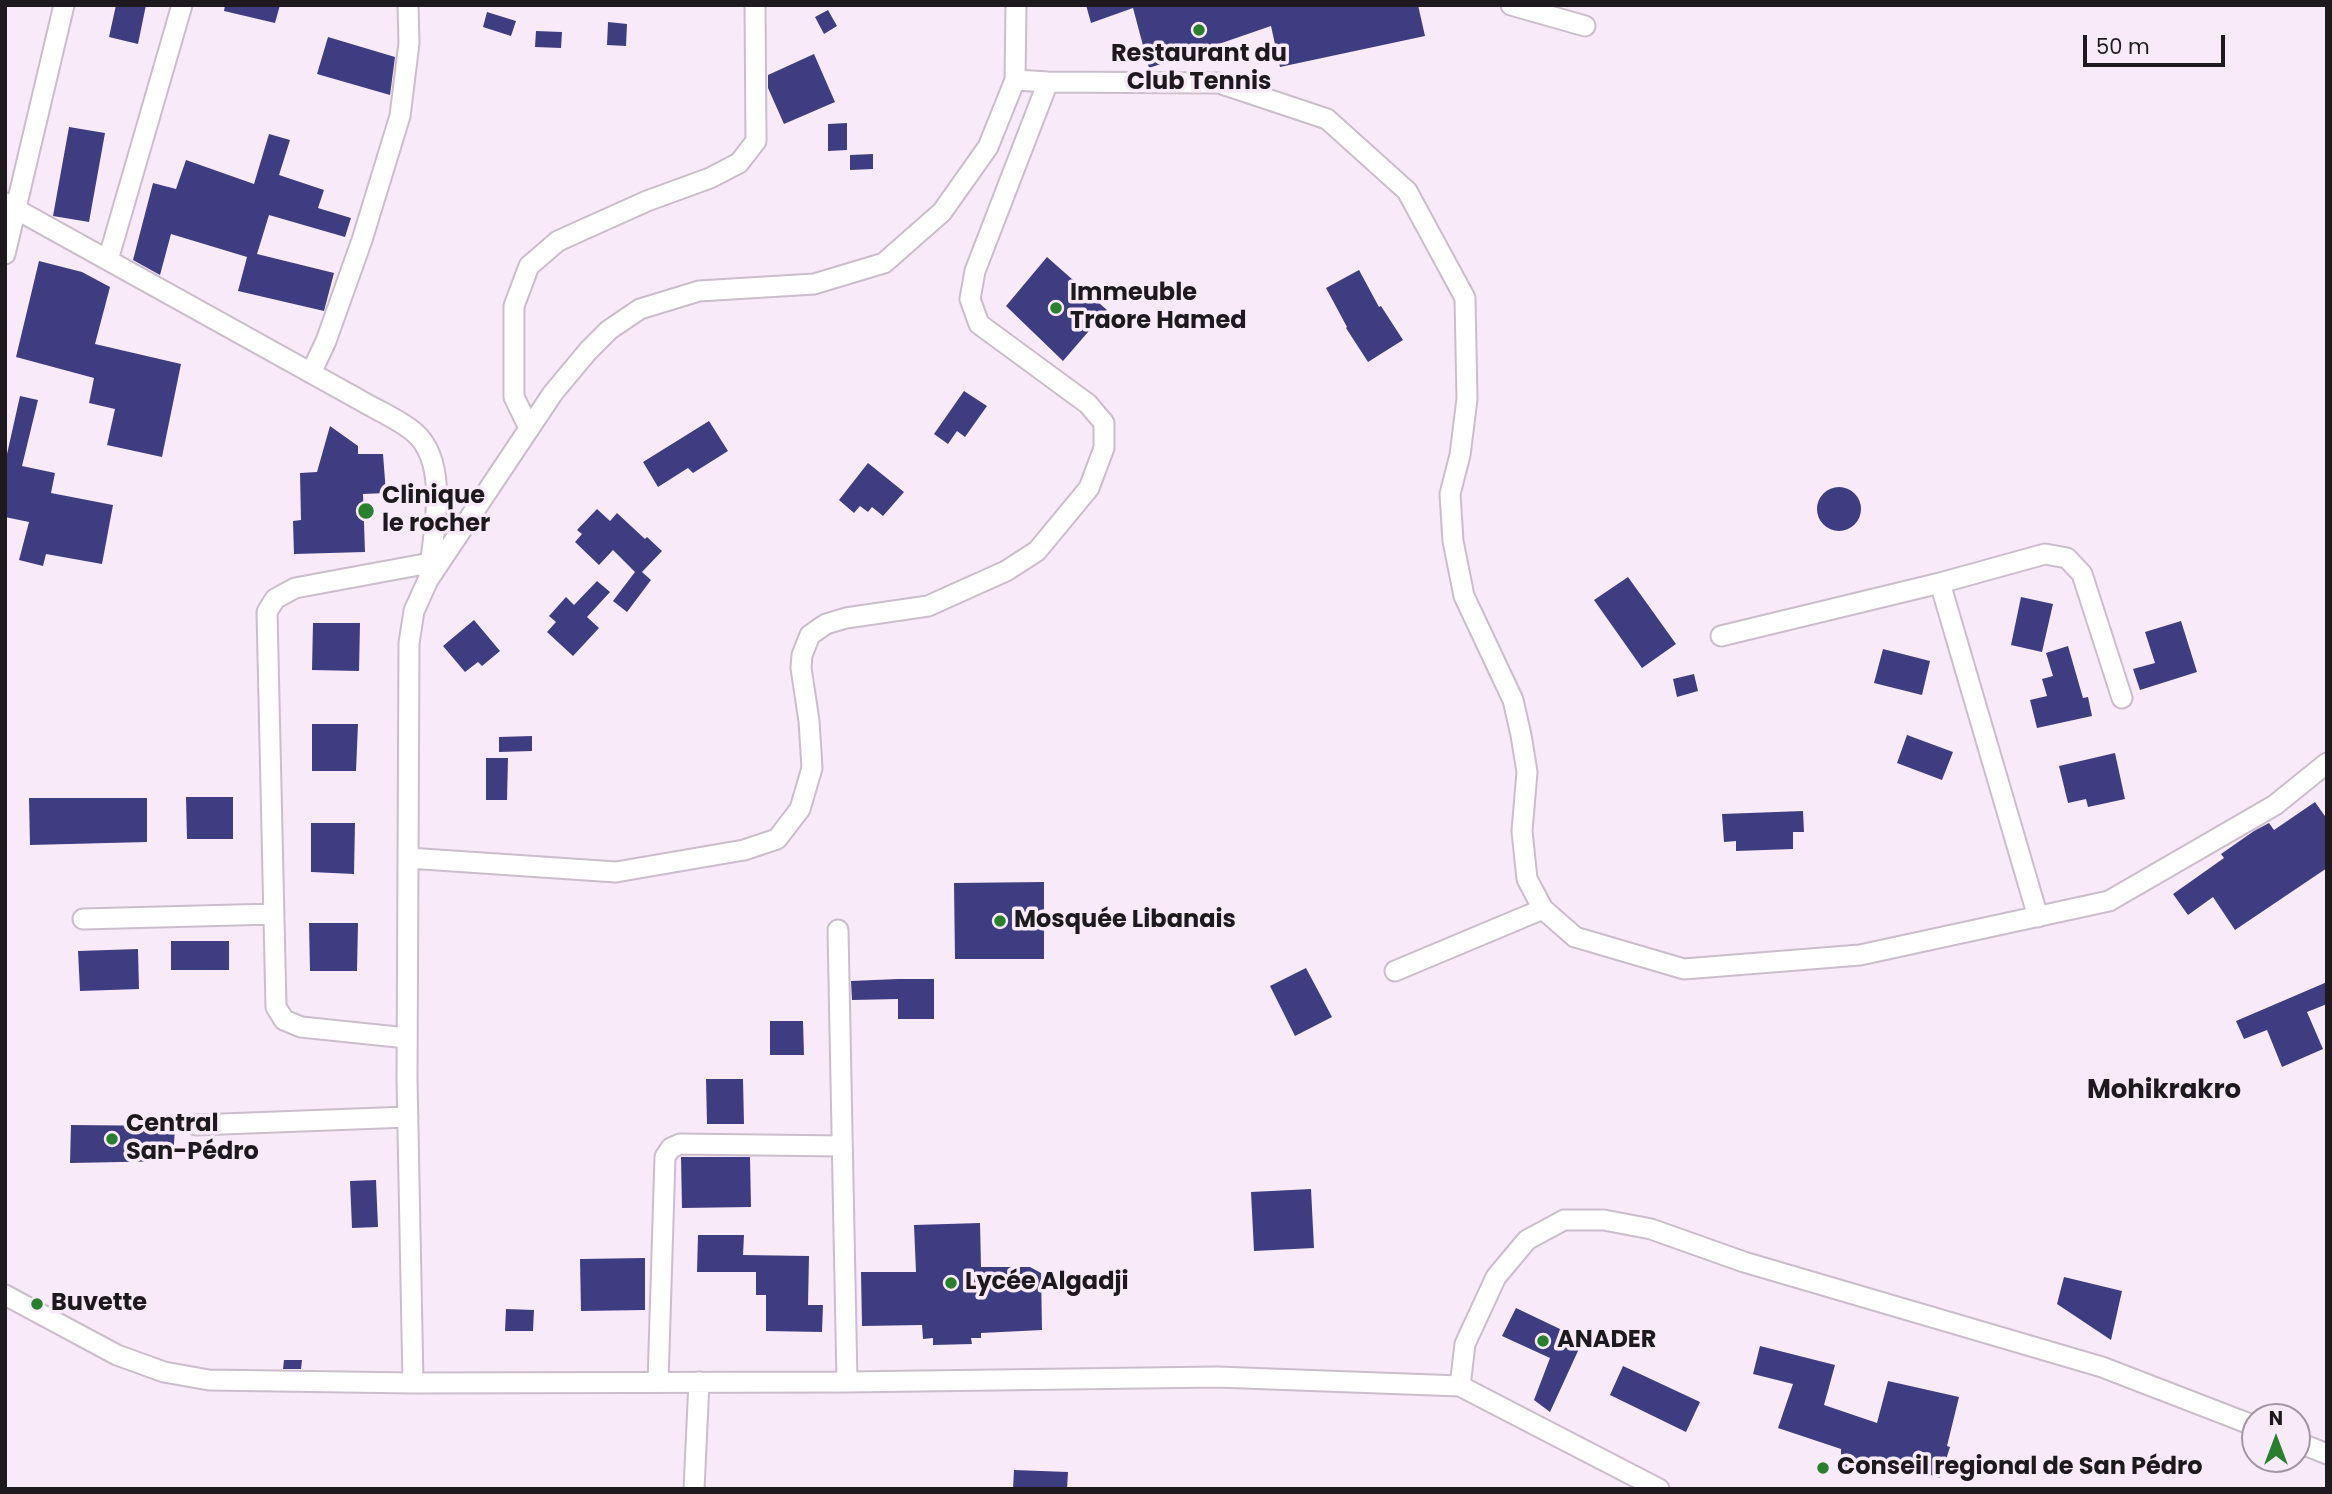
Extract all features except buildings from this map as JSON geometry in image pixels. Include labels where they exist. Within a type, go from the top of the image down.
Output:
[{"type":"street","points":[[5,254],[11,206],[64,5]]},
{"type":"street","points":[[108,260],[182,5]]},
{"type":"street","points":[[311,373],[326,341],[362,240],[400,117],[409,43],[408,5]]},
{"type":"street","points":[[529,428],[514,397],[514,306],[530,266],[558,241],[647,201],[710,178],[739,163],[755,141],[755,5]]},
{"type":"street","points":[[407,1038],[301,1027],[284,1020],[276,1007],[267,612],[275,599],[295,588],[429,571],[553,393],[609,330],[640,309],[699,290],[814,284],[884,263],[942,212],[988,147],[1015,80],[1017,5]]},
{"type":"street","points":[[1511,5],[1586,26]]},
{"type":"street","points":[[1015,80],[1219,83],[1327,119],[1407,191],[1465,298],[1467,399],[1460,455],[1450,494],[1453,541],[1464,596],[1513,700],[1527,772],[1522,831],[1527,879],[1543,909],[1575,937],[1684,969],[1860,955],[2109,901],[2276,805],[2327,763]]},
{"type":"street","points":[[408,858],[616,872],[744,850],[777,839],[800,809],[812,768],[809,721],[801,668],[802,655],[810,635],[826,624],[846,618],[928,606],[1006,571],[1037,551],[1089,488],[1104,448],[1104,423],[1088,404],[979,324],[970,299],[975,271],[1048,82]]},
{"type":"street","points":[[11,206],[414,432],[427,447],[435,466],[435,524],[429,571],[414,611],[409,643],[407,1038],[413,1383]]},
{"type":"street","points":[[1721,636],[1940,583],[2045,554],[2067,558],[2082,574],[2122,698]]},
{"type":"street","points":[[1940,583],[2038,917]]},
{"type":"street","points":[[1395,971],[1543,909]]},
{"type":"street","points":[[83,919],[274,914]]},
{"type":"street","points":[[838,930],[847,1382]]},
{"type":"street","points":[[196,1125],[408,1116]]},
{"type":"street","points":[[658,1382],[665,1157],[671,1148],[680,1144],[842,1146]]},
{"type":"street","points":[[1460,1386],[1465,1344],[1496,1277],[1527,1240],[1564,1220],[1604,1220],[1651,1229],[1744,1262],[2102,1367],[2241,1421]]},
{"type":"street","points":[[5,1295],[117,1355],[164,1373],[209,1380],[413,1383],[847,1382],[1217,1377],[1460,1386],[1659,1489]]},
{"type":"street","points":[[694,1489],[699,1381]]},
{"type":"place","name":"Restaurant du Club Tennis","points":[[1199,30]]},
{"type":"place","name":"Immeuble Traore Hamed","points":[[1056,308]]},
{"type":"place","name":"Clinique le rocher","points":[[366,511]]},
{"type":"place","name":"Mosquée Libanais","points":[[1000,921]]},
{"type":"place","name":"Central San-Pédro","points":[[112,1139]]},
{"type":"place","name":"Lycée Algadji","points":[[951,1283]]},
{"type":"place","name":"Buvette","points":[[37,1304]]},
{"type":"place","name":"ANADER","points":[[1543,1341]]},
{"type":"place","name":"Conseil regional de San Pédro","points":[[1823,1468]]},
{"type":"district","name":"Mohikrakro","points":[[2164,1091]]}]
